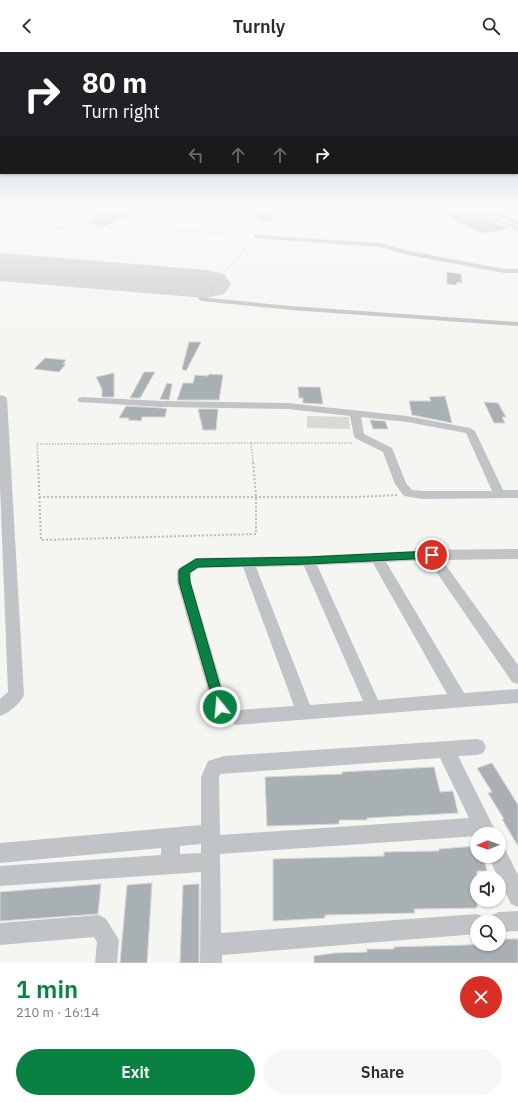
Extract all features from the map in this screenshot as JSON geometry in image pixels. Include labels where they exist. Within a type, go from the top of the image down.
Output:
[{"type":"street","points":[[403,252],[504,271],[518,272]]},
{"type":"street","points":[[205,299],[291,308],[518,324]]},
{"type":"street","points":[[0,709],[16,695],[1,428],[2,398]]},
{"type":"street","points":[[82,400],[162,404],[288,406],[407,419],[470,431],[499,494]]},
{"type":"street","points":[[355,414],[359,436],[388,450],[401,484],[408,493],[423,495],[518,494]]},
{"type":"street","points":[[518,554],[432,555],[308,561],[196,563],[184,571],[184,582],[220,707],[236,718],[518,696]]},
{"type":"street","points":[[432,555],[518,677]]},
{"type":"street","points":[[377,558],[459,700]]},
{"type":"street","points":[[247,561],[305,713]]},
{"type":"street","points":[[308,561],[374,708]]},
{"type":"street","points":[[470,925],[211,954],[210,777],[212,770],[217,765],[477,747]]},
{"type":"street","points":[[445,749],[484,827]]},
{"type":"street","points":[[0,853],[171,837],[210,847],[470,831]]},
{"type":"street","points":[[170,864],[171,837]]},
{"type":"street","points":[[0,876],[170,864],[210,847]]},
{"type":"street","points":[[501,863],[518,897]]},
{"type":"street","points":[[506,922],[518,921]]},
{"type":"street","points":[[0,934],[99,926],[108,940],[106,963]]},
{"type":"path","points":[[205,299],[219,277],[243,252]]},
{"type":"path","points":[[251,443],[256,497],[256,534],[41,540],[37,444],[371,442]]},
{"type":"path","points":[[39,497],[372,496],[399,495],[408,493]]},
{"type":"shaded area","points":[[307,416],[349,417],[350,429],[307,428]]},
{"type":"building","points":[[447,272],[461,274],[462,283],[457,282],[456,285],[447,284]]},
{"type":"building","points":[[189,342],[201,342],[186,371],[182,369]]},
{"type":"building","points":[[45,358],[66,360],[63,364],[66,364],[59,372],[34,369]]},
{"type":"building","points":[[144,372],[155,372],[140,398],[130,398]]},
{"type":"building","points":[[114,373],[114,397],[102,397],[102,389],[96,377]]},
{"type":"building","points":[[209,374],[223,375],[219,400],[177,400],[183,383],[193,383],[195,375],[208,376]]},
{"type":"building","points":[[167,383],[172,384],[169,400],[160,399]]},
{"type":"building","points":[[298,387],[320,387],[323,404],[303,403],[303,398],[299,398]]},
{"type":"building","points":[[445,396],[452,423],[412,415],[409,401],[431,401],[429,397]]},
{"type":"building","points":[[484,402],[498,403],[506,417],[502,417],[505,423],[494,423]]},
{"type":"building","points":[[126,406],[167,409],[165,417],[142,417],[141,421],[128,420],[129,418],[119,418]]},
{"type":"building","points":[[198,409],[218,409],[216,430],[203,430]]},
{"type":"building","points":[[370,420],[385,421],[388,429],[373,429]]},
{"type":"building","points":[[492,763],[518,805],[518,846],[488,793],[492,792],[477,768]]},
{"type":"building","points":[[434,767],[440,792],[453,791],[458,813],[367,818],[367,820],[339,820],[339,824],[267,826],[265,777],[342,774],[342,772]]},
{"type":"building","points":[[470,847],[470,863],[485,863],[487,871],[470,871],[470,907],[477,908],[414,909],[415,913],[325,915],[325,918],[273,921],[273,859],[384,856],[384,852],[439,851],[439,849]]},
{"type":"building","points":[[152,883],[147,963],[120,963],[127,885]]},
{"type":"building","points":[[101,884],[98,914],[0,921],[0,892]]},
{"type":"building","points":[[199,884],[199,963],[180,963],[183,885]]},
{"type":"building","points":[[506,939],[518,939],[518,963],[314,963],[314,956],[335,953],[367,952],[367,949],[394,949],[394,947],[470,945],[470,951],[506,951]]},
{"type":"runway","points":[[0,267],[207,284]]},
{"type":"route","points":[[220,707],[184,582],[184,571],[196,563],[308,561],[432,555]]}]
